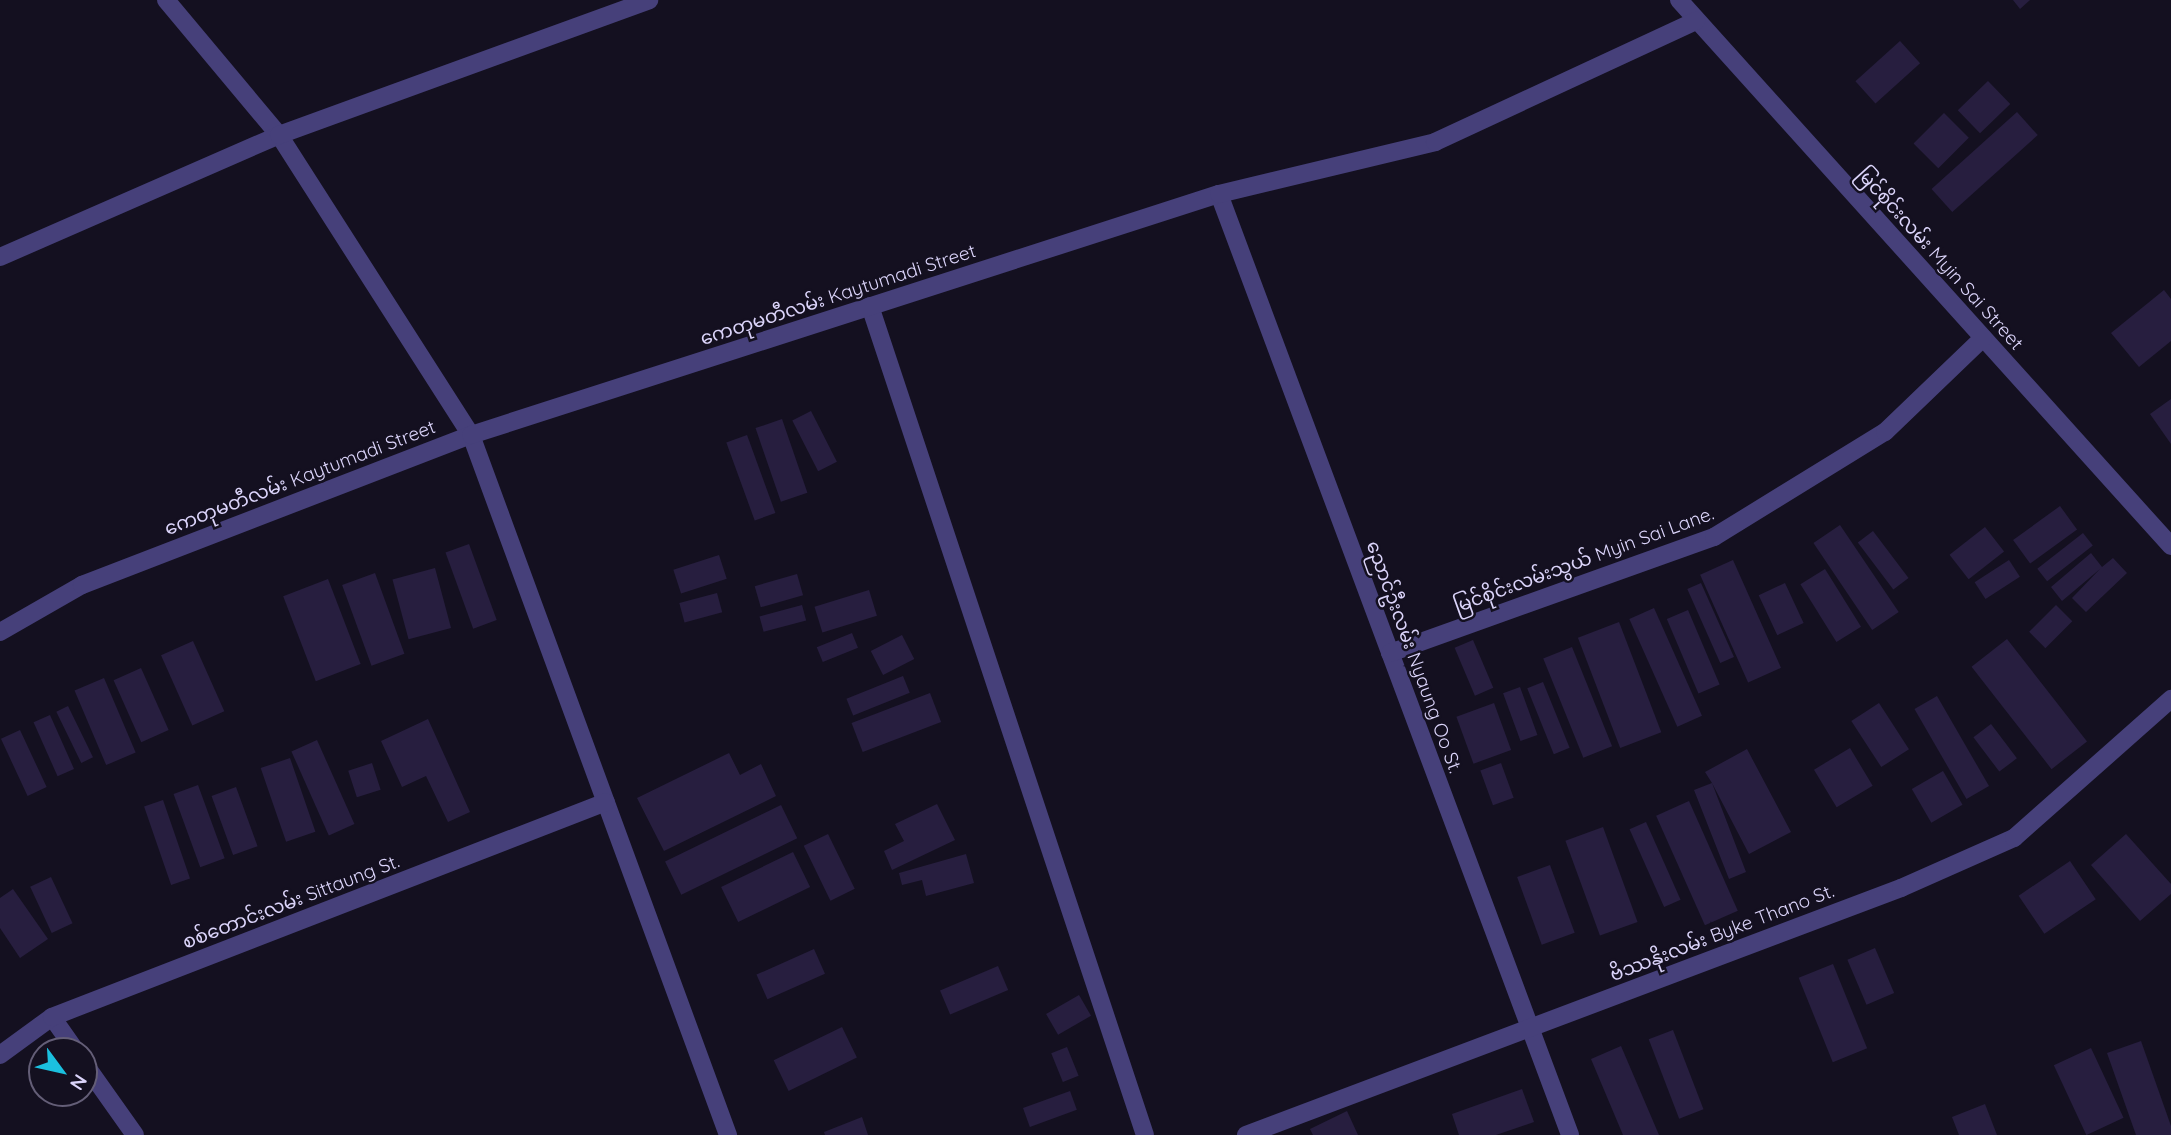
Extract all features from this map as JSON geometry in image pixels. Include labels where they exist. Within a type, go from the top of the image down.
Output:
[{"type":"street","points":[[166,0],[279,135],[471,435],[728,1135]]},
{"type":"street","points":[[0,257],[279,135],[649,0]]},
{"type":"street","name":"မြင်စိုင်းလမ်း Myin Sai Street","points":[[1679,0],[2171,546]]},
{"type":"street","name":"ကေတုမတီလမ်း Kaytumadi Street","points":[[0,632],[82,585],[471,435],[1219,194],[1435,142],[1696,21]]},
{"type":"street","name":"ညောင်ဦးလမ်း Nyaung Oo St.","points":[[1219,194],[1570,1135]]},
{"type":"street","points":[[870,306],[1145,1135]]},
{"type":"street","name":"မြင်စိုင်းလမ်းသွယ် Myin Sai Lane.","points":[[1390,653],[1714,537],[1885,432],[1983,338]]},
{"type":"street","name":"ဗိဿနိုးလမ်း Byke Thano St.","points":[[1246,1135],[1900,888],[2014,838],[2171,699]]},
{"type":"street","name":"စစ်တောင်းလမ်း Sittaung St.","points":[[0,1055],[52,1017],[606,802]]},
{"type":"street","points":[[52,1017],[66,1037]]},
{"type":"street","points":[[98,1083],[135,1135]]},
{"type":"building","points":[[2013,0],[2030,0],[2020,9]]},
{"type":"building","points":[[1900,41],[1920,63],[1875,103],[1855,81]]},
{"type":"building","points":[[1988,81],[2010,104],[1980,133],[1958,110]]},
{"type":"building","points":[[2017,112],[2038,135],[1952,212],[1932,189]]},
{"type":"building","points":[[1944,113],[1969,138],[1938,168],[1914,143]]},
{"type":"building","points":[[2164,290],[2171,299],[2171,341],[2139,367],[2111,333]]},
{"type":"building","points":[[2171,399],[2171,444],[2150,414]]},
{"type":"building","points":[[811,411],[837,462],[818,471],[792,421]]},
{"type":"building","points":[[782,419],[807,493],[781,502],[756,428]]},
{"type":"building","points":[[747,435],[775,513],[755,521],[726,443]]},
{"type":"building","points":[[2060,506],[2077,529],[2030,564],[2013,540]]},
{"type":"building","points":[[1840,525],[1899,612],[1872,630],[1813,543]]},
{"type":"building","points":[[1985,527],[2004,551],[1969,579],[1950,555]]},
{"type":"building","points":[[1873,531],[1909,578],[1893,590],[1858,542]]},
{"type":"building","points":[[2083,533],[2093,546],[2047,581],[2037,569]]},
{"type":"building","points":[[469,544],[497,620],[473,629],[446,553]]},
{"type":"building","points":[[2091,553],[2102,567],[2113,558],[2127,573],[2086,612],[2072,598],[2100,569],[2062,601],[2051,587]]},
{"type":"building","points":[[719,555],[727,579],[681,594],[673,570]]},
{"type":"building","points":[[1733,560],[1781,668],[1748,682],[1700,575]]},
{"type":"building","points":[[2009,560],[2020,577],[1986,599],[1975,582]]},
{"type":"building","points":[[435,568],[451,628],[409,639],[392,579]]},
{"type":"building","points":[[1825,569],[1861,627],[1836,642],[1800,584]]},
{"type":"building","points":[[375,573],[404,654],[372,666],[342,585]]},
{"type":"building","points":[[797,574],[803,595],[761,607],[755,586]]},
{"type":"building","points":[[328,579],[361,664],[316,681],[283,596]]},
{"type":"building","points":[[1701,583],[1734,657],[1720,663],[1687,589]]},
{"type":"building","points":[[1785,583],[1804,623],[1777,635],[1759,595]]},
{"type":"building","points":[[869,590],[877,616],[822,632],[814,607]]},
{"type":"building","points":[[717,593],[722,612],[685,622],[679,603]]},
{"type":"building","points":[[802,605],[806,620],[764,632],[759,616]]},
{"type":"building","points":[[2056,605],[2072,621],[2045,648],[2029,632]]},
{"type":"building","points":[[1654,608],[1702,716],[1677,727],[1629,619]]},
{"type":"building","points":[[1688,610],[1720,685],[1698,694],[1667,619]]},
{"type":"building","points":[[1619,622],[1661,732],[1620,748],[1578,638]]},
{"type":"building","points":[[852,633],[858,648],[823,662],[817,647]]},
{"type":"building","points":[[902,635],[914,659],[883,675],[871,651]]},
{"type":"building","points":[[2007,639],[2087,741],[2052,769],[1972,667]]},
{"type":"building","points":[[1473,640],[1493,688],[1475,696],[1455,648]]},
{"type":"building","points":[[193,641],[224,711],[192,726],[161,655]]},
{"type":"building","points":[[1572,647],[1612,746],[1583,758],[1543,659]]},
{"type":"building","points":[[141,668],[169,730],[141,742],[114,680]]},
{"type":"building","points":[[903,676],[910,693],[853,716],[846,699]]},
{"type":"building","points":[[104,678],[136,753],[106,765],[75,691]]},
{"type":"building","points":[[1543,682],[1570,748],[1554,754],[1527,688]]},
{"type":"building","points":[[1520,687],[1537,735],[1521,741],[1503,693]]},
{"type":"building","points":[[930,693],[941,722],[863,752],[852,723]]},
{"type":"building","points":[[1937,696],[1989,786],[1966,799],[1914,709]]},
{"type":"building","points":[[1494,703],[1511,750],[1474,764],[1456,717]]},
{"type":"building","points":[[1879,703],[1909,749],[1881,767],[1851,721]]},
{"type":"building","points":[[68,706],[93,757],[81,763],[56,712]]},
{"type":"building","points":[[50,715],[74,769],[58,776],[34,722]]},
{"type":"building","points":[[428,719],[470,812],[448,822],[426,776],[402,787],[381,741]]},
{"type":"building","points":[[1991,724],[2017,758],[1999,772],[1973,737]]},
{"type":"building","points":[[20,730],[47,787],[28,796],[1,739]]},
{"type":"building","points":[[317,740],[354,824],[329,835],[291,751]]},
{"type":"building","points":[[1850,748],[1873,786],[1837,807],[1814,770]]},
{"type":"building","points":[[1747,749],[1791,832],[1749,854],[1705,772]]},
{"type":"building","points":[[729,753],[740,775],[761,764],[776,796],[664,851],[637,798]]},
{"type":"building","points":[[290,758],[315,832],[286,842],[261,768]]},
{"type":"building","points":[[372,763],[381,790],[357,797],[348,771]]},
{"type":"building","points":[[1501,763],[1514,798],[1493,805],[1480,771]]},
{"type":"building","points":[[1943,771],[1962,805],[1931,823],[1912,789]]},
{"type":"building","points":[[1712,783],[1746,872],[1729,879],[1694,790]]},
{"type":"building","points":[[198,785],[225,858],[200,867],[174,794]]},
{"type":"building","points":[[236,787],[258,846],[233,855],[212,796]]},
{"type":"building","points":[[163,800],[190,878],[171,885],[144,807]]},
{"type":"building","points":[[1689,801],[1738,911],[1705,925],[1656,816]]},
{"type":"building","points":[[937,804],[955,840],[892,870],[884,851],[904,841],[895,824]]},
{"type":"building","points":[[781,805],[797,838],[681,895],[665,862]]},
{"type":"building","points":[[1646,822],[1681,900],[1664,907],[1630,829]]},
{"type":"building","points":[[1603,827],[1638,922],[1600,936],[1565,841]]},
{"type":"building","points":[[828,834],[855,889],[830,901],[804,846]]},
{"type":"building","points":[[2126,834],[2171,884],[2171,894],[2140,921],[2091,865]]},
{"type":"building","points":[[793,852],[810,887],[738,922],[721,887]]},
{"type":"building","points":[[966,854],[974,883],[926,896],[922,880],[902,885],[899,873]]},
{"type":"building","points":[[2070,861],[2096,899],[2044,934],[2019,896]]},
{"type":"building","points":[[1550,865],[1575,933],[1542,945],[1517,877]]},
{"type":"building","points":[[51,877],[73,923],[52,933],[30,887]]},
{"type":"building","points":[[13,889],[48,939],[20,958],[0,928],[0,898]]},
{"type":"building","points":[[1875,948],[1894,993],[1867,1005],[1847,960]]},
{"type":"building","points":[[814,949],[825,974],[767,999],[756,975]]},
{"type":"building","points":[[1833,964],[1867,1048],[1833,1062],[1799,978]]},
{"type":"building","points":[[998,966],[1008,990],[950,1015],[940,991]]},
{"type":"building","points":[[1079,995],[1091,1016],[1058,1035],[1046,1014]]},
{"type":"building","points":[[842,1027],[857,1058],[789,1091],[774,1060]]},
{"type":"building","points":[[1673,1030],[1703,1109],[1679,1119],[1649,1039]]},
{"type":"building","points":[[2141,1041],[2171,1126],[2171,1135],[2136,1135],[2107,1053]]},
{"type":"building","points":[[1621,1046],[1659,1135],[1623,1135],[1591,1059]]},
{"type":"building","points":[[1067,1047],[1079,1076],[1063,1082],[1051,1053]]},
{"type":"building","points":[[2091,1048],[2124,1118],[2086,1135],[2054,1065]]},
{"type":"building","points":[[1522,1089],[1534,1122],[1496,1135],[1459,1135],[1452,1114]]},
{"type":"building","points":[[1070,1091],[1077,1110],[1030,1127],[1023,1108]]},
{"type":"building","points":[[1985,1104],[1997,1135],[1959,1135],[1952,1117]]},
{"type":"building","points":[[1347,1111],[1358,1135],[1313,1135],[1310,1129]]},
{"type":"building","points":[[862,1117],[868,1135],[825,1135],[824,1132]]}]
